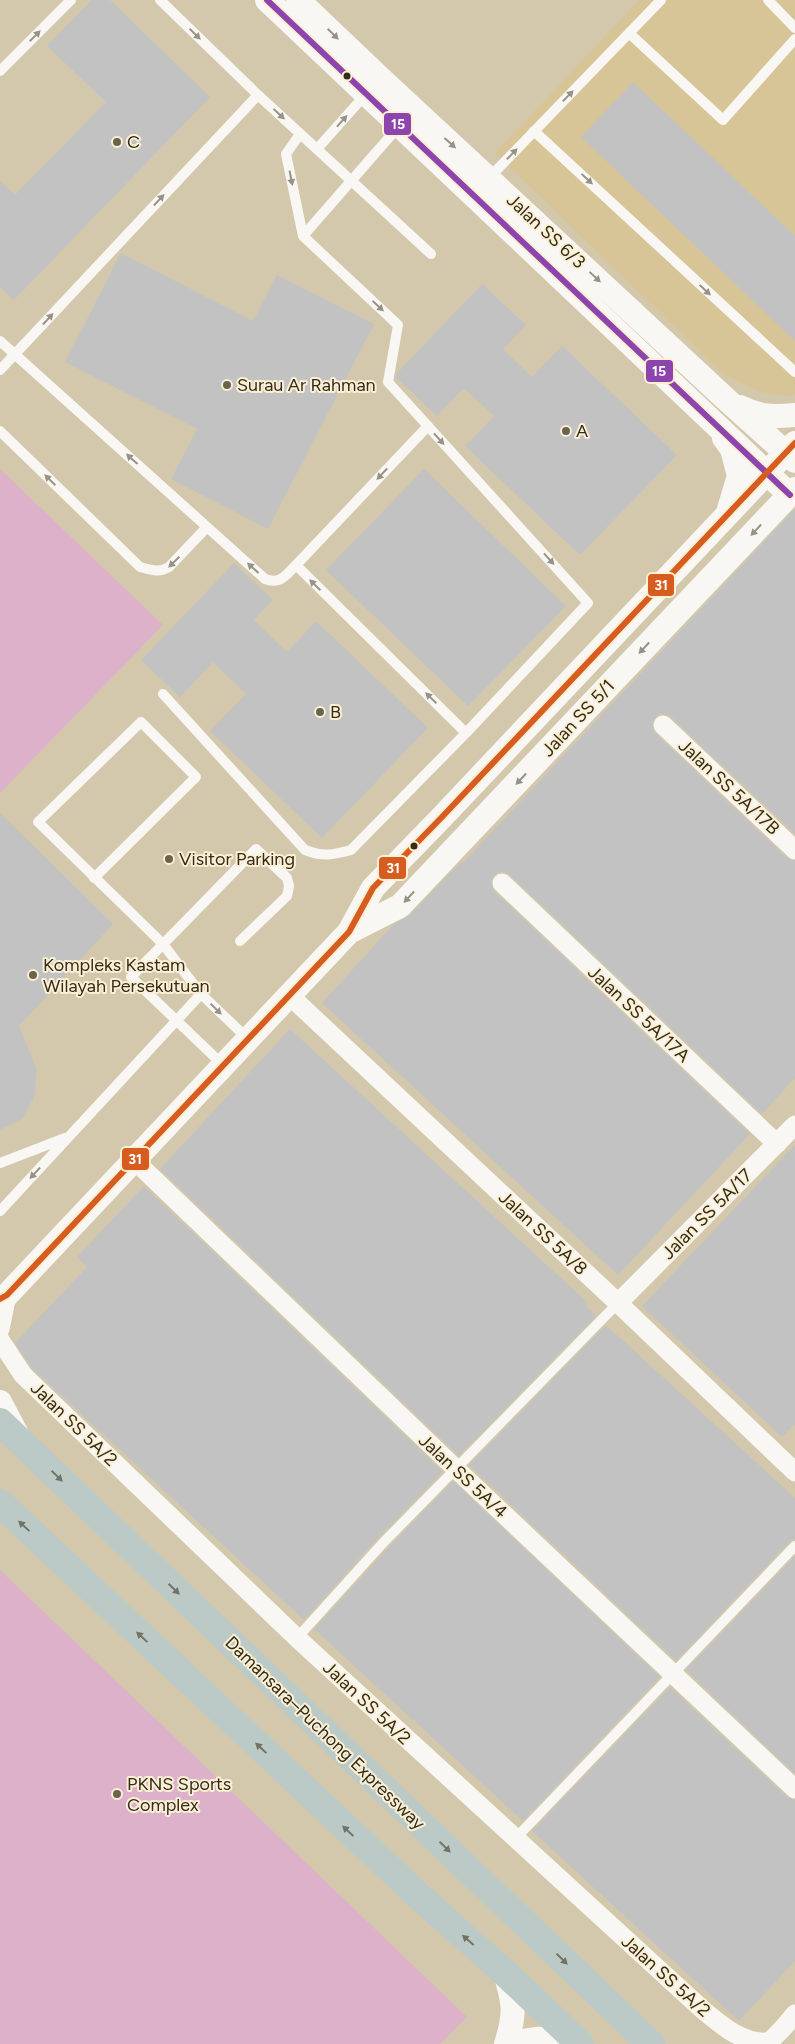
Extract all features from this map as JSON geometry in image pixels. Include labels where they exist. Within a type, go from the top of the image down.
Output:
[{"type":"highway","name":"Damansara–Puchong Expressway","points":[[0,1422],[651,2044]]},
{"type":"highway","points":[[0,1503],[422,1900],[505,1972],[579,2043]]},
{"type":"street","name":"Jalan SS 6/3","points":[[298,0],[374,86],[407,118],[496,219],[767,473],[792,492]]},
{"type":"street","name":"Jalan SS 6/3","points":[[272,2],[374,86]]},
{"type":"street","name":"Jalan SS 6/3","points":[[407,118],[489,178],[727,400],[792,452]]},
{"type":"street","points":[[496,219],[513,201]]},
{"type":"street","points":[[727,400],[751,412],[770,417],[795,415]]},
{"type":"street","points":[[712,420],[732,449],[739,476],[727,515]]},
{"type":"street","name":"Jalan SS 5/1","points":[[2,1301],[349,932],[373,888],[767,473],[792,452]]},
{"type":"street","name":"Jalan SS 5/1","points":[[349,932],[400,906],[792,492]]},
{"type":"street","name":"Jalan SS 5A/17B","points":[[663,725],[795,850]]},
{"type":"street","name":"Jalan SS 5A/17A","points":[[502,883],[777,1144]]},
{"type":"street","name":"Jalan SS 5A/8","points":[[289,995],[793,1465]]},
{"type":"street","name":"Jalan SS 5A/17","points":[[618,1303],[795,1124]]},
{"type":"street","name":"Jalan SS 5A/4","points":[[134,1160],[456,1469],[795,1789]]},
{"type":"street","points":[[0,1329],[2,1301]]},
{"type":"street","name":"Jalan SS 5A/2","points":[[0,1340],[23,1375],[297,1638],[702,2010],[740,2040],[754,2044]]},
{"type":"street","points":[[0,1402],[22,1442]]},
{"type":"street","points":[[505,1972],[513,2000],[513,2021],[506,2044]]},
{"type":"street","points":[[754,2044],[768,2042],[795,2014]]},
{"type":"street","points":[[515,2044],[526,2039],[547,2038],[579,2043]]},
{"type":"lane","points":[[0,71],[71,0]]},
{"type":"lane","points":[[160,0],[258,95],[431,254]]},
{"type":"lane","points":[[489,178],[661,0]]},
{"type":"lane","points":[[768,0],[795,28]]},
{"type":"lane","points":[[629,33],[723,120],[795,39]]},
{"type":"lane","points":[[317,149],[374,86]]},
{"type":"lane","points":[[0,370],[258,95]]},
{"type":"lane","points":[[303,236],[407,118]]},
{"type":"lane","points":[[534,131],[795,372]]},
{"type":"lane","points":[[163,694],[305,850],[318,856],[330,855],[351,850],[466,733],[588,603],[388,382],[398,325],[303,236],[286,154],[300,134]]},
{"type":"lane","points":[[0,341],[265,579],[272,582],[280,581],[428,426]]},
{"type":"lane","points":[[0,431],[140,567],[162,571],[169,567],[207,527]]},
{"type":"lane","points":[[296,565],[466,733]]},
{"type":"lane","points":[[94,878],[196,777],[140,722],[38,822],[94,878],[163,944],[201,994],[248,1039]]},
{"type":"lane","points":[[223,1065],[131,977],[256,849],[287,878],[289,886],[287,896],[240,941]]},
{"type":"lane","points":[[0,1211],[201,994]]},
{"type":"lane","points":[[0,1162],[68,1137]]},
{"type":"lane","points":[[297,1638],[382,1544],[618,1303]]},
{"type":"lane","points":[[515,1839],[795,1546]]},
{"type":"shaded area","points":[[639,0],[795,0],[795,395],[785,396],[760,392],[724,375],[495,153]]},
{"type":"shaded area","points":[[0,469],[163,625],[0,793]]},
{"type":"shaded area","name":"PKNS Sports Complex","points":[[0,1570],[467,2017],[440,2044],[0,2044]]},
{"type":"building","name":"C","points":[[92,0],[110,0],[210,97],[14,300],[0,287],[0,181],[15,195],[106,102],[47,46]]},
{"type":"building","points":[[633,82],[795,236],[795,341],[581,137]]},
{"type":"building","name":"Surau Ar Rahman","points":[[121,253],[253,321],[277,275],[374,324],[268,529],[171,479],[197,429],[65,362]]},
{"type":"building","name":"A","points":[[482,284],[526,325],[503,349],[532,377],[562,346],[677,455],[580,555],[465,446],[494,416],[464,388],[437,416],[396,377],[397,373]]},
{"type":"building","points":[[424,469],[566,606],[468,706],[326,570]]},
{"type":"building","points":[[795,509],[795,834],[671,717],[659,714],[652,723],[655,733],[787,858],[795,861],[795,1078],[762,1114],[510,875],[498,872],[491,881],[494,891],[750,1134],[618,1275],[322,1003],[394,924],[410,915],[460,863],[462,864]]},
{"type":"building","name":"B","points":[[234,563],[273,600],[254,620],[287,652],[316,621],[428,728],[322,838],[210,731],[246,694],[213,662],[180,697],[141,660]]},
{"type":"building","name":"Kompleks Kastam Wilayah Persekutuan","points":[[0,813],[113,924],[19,1026],[37,1070],[34,1097],[22,1119],[0,1130]]},
{"type":"building","points":[[290,1029],[588,1303],[586,1306],[596,1316],[459,1456],[160,1169]]},
{"type":"building","points":[[795,1145],[795,1424],[782,1437],[642,1306]]},
{"type":"building","points":[[144,1186],[443,1472],[377,1539],[304,1620],[32,1368],[15,1343],[87,1267],[77,1257]]},
{"type":"building","points":[[606,1325],[795,1498],[795,1539],[790,1541],[676,1661],[469,1465]]},
{"type":"building","points":[[453,1481],[660,1677],[523,1821],[314,1629],[387,1549]]},
{"type":"building","points":[[795,1556],[795,1774],[686,1670]]},
{"type":"building","points":[[670,1687],[787,1797],[795,1800],[795,1961],[739,2021],[532,1831]]},
{"type":"transit line","name":"15","points":[[267,0],[790,495]]},
{"type":"transit line","name":"31","points":[[0,1299],[7,1295],[349,932],[373,888],[795,443]]},
{"type":"place","name":"C","points":[[117,142]]},
{"type":"place","name":"Surau Ar Rahman","points":[[227,385]]},
{"type":"place","name":"A","points":[[566,431]]},
{"type":"place","name":"B","points":[[320,712]]},
{"type":"place","name":"Visitor Parking","points":[[169,859]]},
{"type":"place","name":"Kompleks Kastam Wilayah Persekutuan","points":[[33,975]]},
{"type":"place","name":"PKNS Sports Complex","points":[[117,1794]]}]
